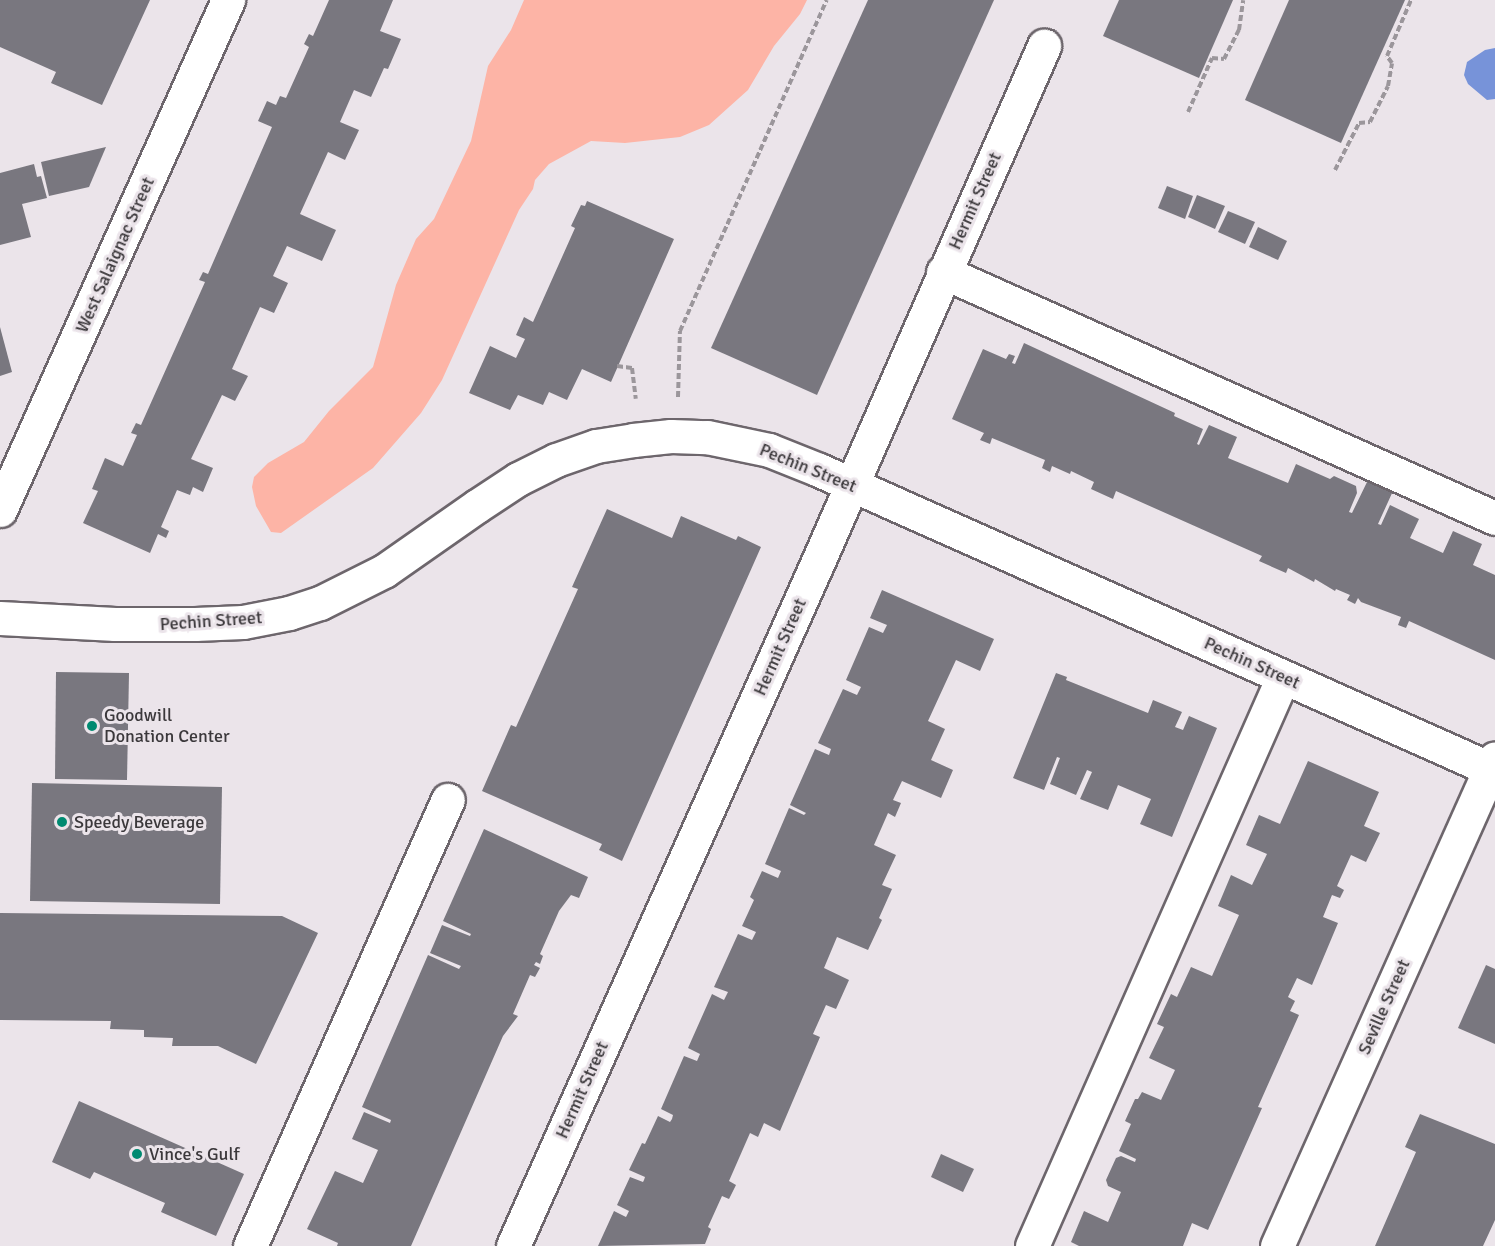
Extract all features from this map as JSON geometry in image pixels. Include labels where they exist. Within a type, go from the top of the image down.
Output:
[{"type":"street","name":"West Salaignac Street","points":[[0,510],[228,0]]},
{"type":"street","name":"Hermit Street","points":[[513,1246],[1044,46]]},
{"type":"street","points":[[943,272],[1495,518]]},
{"type":"street","name":"Pechin Street","points":[[0,618],[115,624],[205,624],[243,622],[289,613],[320,603],[384,571],[477,506],[546,465],[596,446],[671,436],[707,437],[769,450],[851,484],[1283,677],[1494,766]]},
{"type":"street","points":[[1032,1246],[1283,677]]},
{"type":"street","name":"Seville Street","points":[[1277,1246],[1494,766]]},
{"type":"street","points":[[250,1246],[448,800]]},
{"type":"path","points":[[678,398],[680,331],[827,0]]},
{"type":"path","points":[[1188,111],[1212,58],[1224,59],[1239,30],[1242,0]]},
{"type":"path","points":[[1335,170],[1359,123],[1370,122],[1388,86],[1392,63],[1387,56],[1411,0]]},
{"type":"path","points":[[617,366],[632,368],[636,399]]},
{"type":"shaded area","points":[[524,0],[807,0],[800,14],[774,46],[748,90],[709,125],[680,137],[625,143],[591,141],[549,164],[535,180],[533,189],[519,210],[442,380],[421,413],[373,468],[281,533],[271,532],[256,506],[252,487],[254,477],[268,463],[304,442],[329,411],[373,367],[396,285],[416,239],[434,219],[471,141],[488,66],[511,30]]},
{"type":"water","points":[[1495,48],[1495,99],[1487,100],[1468,84],[1464,75],[1467,62],[1485,50]]},
{"type":"building","points":[[0,0],[150,0],[102,105],[51,83],[56,72],[0,47]]},
{"type":"building","points":[[329,0],[393,0],[380,31],[401,39],[388,69],[384,68],[371,97],[354,90],[340,122],[359,130],[345,160],[328,152],[300,214],[336,230],[322,261],[287,246],[273,276],[288,283],[274,313],[260,307],[232,369],[248,376],[235,401],[222,395],[191,459],[213,468],[203,492],[193,487],[190,495],[177,490],[161,527],[169,531],[166,538],[158,534],[150,553],[83,523],[98,491],[92,489],[105,458],[123,466],[137,435],[131,433],[136,423],[141,425],[205,282],[199,280],[203,272],[208,274],[272,127],[258,121],[267,101],[276,105],[280,96],[286,98],[309,47],[304,44],[309,34],[313,36]]},
{"type":"building","points":[[868,0],[994,0],[817,395],[711,348]]},
{"type":"building","points":[[1119,0],[1233,0],[1199,78],[1103,36]]},
{"type":"building","points":[[1289,0],[1405,0],[1341,143],[1245,100]]},
{"type":"building","points":[[106,147],[89,187],[49,196],[41,162]]},
{"type":"building","points":[[34,164],[37,177],[41,176],[47,198],[22,204],[31,237],[0,245],[0,173]]},
{"type":"building","points":[[1167,186],[1193,196],[1185,219],[1158,208]]},
{"type":"building","points":[[1197,195],[1225,206],[1215,229],[1188,217]]},
{"type":"building","points":[[587,201],[674,239],[611,382],[582,369],[567,400],[549,392],[543,405],[518,395],[510,410],[469,393],[490,346],[516,358],[525,339],[516,335],[524,317],[533,322],[575,228],[571,226],[581,205],[585,206]]},
{"type":"building","points":[[1228,211],[1255,222],[1245,244],[1218,232]]},
{"type":"building","points":[[1258,227],[1287,241],[1278,260],[1249,247]]},
{"type":"building","points":[[0,327],[12,372],[0,376]]},
{"type":"building","points":[[1024,343],[1175,413],[1174,416],[1203,429],[1197,444],[1199,445],[1209,425],[1237,437],[1228,458],[1288,483],[1296,464],[1330,479],[1334,476],[1356,486],[1357,493],[1349,512],[1352,513],[1368,480],[1393,491],[1378,524],[1381,525],[1390,505],[1419,519],[1410,538],[1443,553],[1453,531],[1482,544],[1473,565],[1495,575],[1495,660],[1409,621],[1406,628],[1398,625],[1401,617],[1361,602],[1358,598],[1355,604],[1347,600],[1350,595],[1336,589],[1335,591],[1315,579],[1314,582],[1288,568],[1286,573],[1259,561],[1262,556],[1116,491],[1113,499],[1091,489],[1094,482],[1071,471],[1070,474],[1052,466],[1050,472],[1042,468],[1045,460],[992,438],[990,444],[980,440],[984,433],[952,419],[983,349],[1006,359],[1009,354],[1015,356],[1012,363],[1015,364]]},
{"type":"building","points":[[607,509],[672,538],[681,516],[736,540],[738,536],[761,547],[622,861],[599,850],[602,844],[482,791],[511,725],[516,727],[578,589],[572,587]]},
{"type":"building","points":[[882,590],[994,639],[980,671],[956,660],[928,721],[945,729],[931,760],[953,770],[941,798],[902,781],[893,800],[901,803],[895,817],[888,813],[874,845],[896,855],[882,885],[892,889],[879,918],[882,920],[868,950],[837,937],[824,968],[849,980],[836,1009],[826,1005],[813,1034],[820,1037],[780,1131],[764,1123],[758,1137],[750,1133],[729,1181],[736,1185],[729,1199],[722,1196],[708,1227],[711,1229],[705,1244],[598,1246],[614,1211],[626,1217],[629,1211],[617,1205],[630,1177],[643,1182],[644,1180],[645,1177],[629,1170],[642,1143],[645,1144],[658,1116],[670,1122],[672,1119],[673,1115],[661,1109],[684,1056],[697,1061],[700,1054],[688,1048],[712,994],[724,1000],[728,992],[714,987],[738,934],[752,940],[756,932],[742,926],[754,900],[750,897],[762,871],[778,878],[781,871],[765,864],[789,808],[804,815],[806,813],[790,805],[815,749],[829,755],[831,749],[818,743],[843,689],[857,695],[861,687],[846,680],[869,627],[883,633],[887,625],[870,618]]},
{"type":"building","name":"Goodwill Donation Center","points":[[56,672],[129,673],[127,780],[55,779]]},
{"type":"building","points":[[1056,673],[1067,677],[1066,680],[1148,713],[1153,700],[1182,712],[1175,727],[1183,730],[1189,716],[1217,728],[1172,837],[1140,824],[1151,799],[1118,785],[1108,810],[1080,799],[1092,772],[1087,770],[1076,795],[1050,784],[1060,758],[1057,757],[1044,790],[1013,778]]},
{"type":"building","points":[[1308,761],[1379,792],[1364,826],[1380,833],[1366,862],[1351,855],[1337,886],[1344,890],[1340,898],[1332,895],[1323,917],[1338,923],[1312,985],[1297,978],[1288,997],[1295,1001],[1290,1011],[1299,1015],[1258,1107],[1262,1108],[1208,1230],[1192,1223],[1183,1246],[1079,1246],[1071,1242],[1084,1211],[1108,1222],[1121,1192],[1108,1186],[1106,1180],[1116,1158],[1121,1156],[1135,1162],[1136,1159],[1119,1151],[1131,1124],[1125,1121],[1135,1099],[1138,1099],[1142,1092],[1161,1100],[1175,1070],[1149,1058],[1164,1027],[1157,1024],[1171,994],[1177,997],[1191,967],[1212,976],[1239,915],[1218,906],[1231,875],[1252,885],[1267,854],[1246,845],[1259,815],[1280,824]]},
{"type":"building","points":[[32,783],[222,787],[220,904],[30,901]]},
{"type":"building","points":[[484,829],[588,877],[579,898],[571,895],[559,911],[540,954],[543,956],[540,964],[536,962],[534,965],[540,968],[535,977],[530,975],[513,1014],[518,1016],[503,1036],[411,1246],[337,1246],[338,1243],[307,1229],[335,1171],[363,1183],[378,1150],[352,1139],[364,1112],[390,1123],[391,1120],[362,1107],[428,955],[459,969],[461,966],[430,953],[442,925],[470,936],[471,934],[443,921]]},
{"type":"building","points":[[0,913],[282,916],[318,933],[256,1064],[218,1046],[172,1046],[173,1038],[144,1037],[144,1030],[110,1029],[111,1021],[0,1020]]},
{"type":"building","points":[[1486,965],[1495,969],[1495,1044],[1458,1028]]},
{"type":"building","points":[[79,1101],[244,1174],[216,1236],[161,1212],[165,1203],[94,1172],[90,1179],[52,1162]]},
{"type":"building","points":[[1420,1114],[1495,1144],[1495,1220],[1483,1246],[1375,1246],[1416,1152],[1405,1147]]},
{"type":"building","points":[[941,1154],[974,1169],[963,1192],[931,1177]]},
{"type":"place","name":"Goodwill Donation Center","points":[[92,726]]},
{"type":"place","name":"Speedy Beverage","points":[[62,822]]},
{"type":"place","name":"Vince's Gulf","points":[[137,1154]]}]
